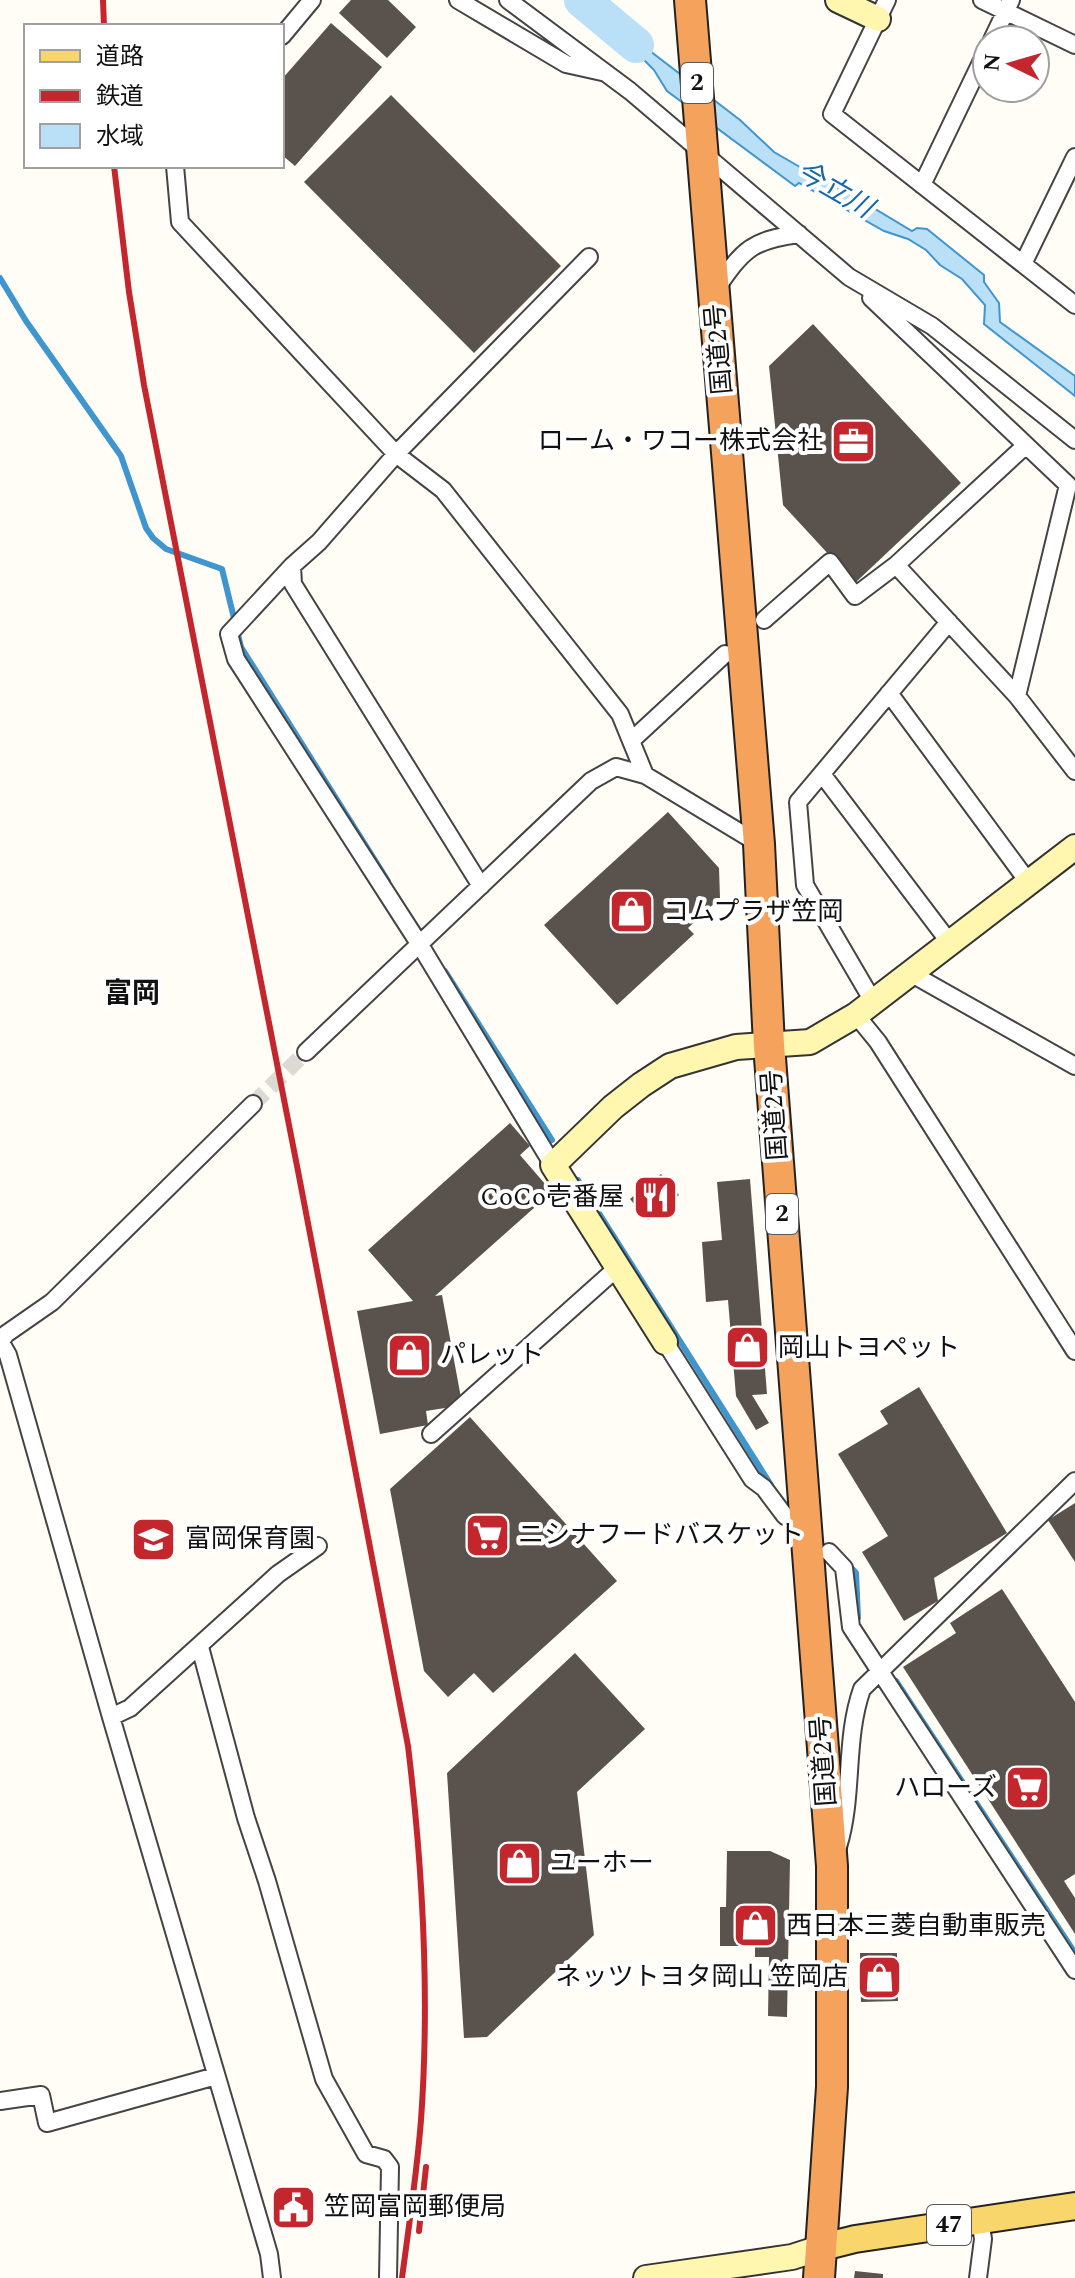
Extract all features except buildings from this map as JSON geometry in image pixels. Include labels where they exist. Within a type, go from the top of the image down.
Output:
[{"type":"highway","name":"国道2号","points":[[691,7],[759,844],[769,1045],[832,1866],[832,2087],[819,2278]]},
{"type":"main road","name":"47","points":[[823,2247],[855,2239],[1075,2206]]},
{"type":"street","points":[[284,34],[312,0]]},
{"type":"street","points":[[458,0],[566,64],[609,73]]},
{"type":"street","points":[[508,0],[609,73],[849,277],[1068,485],[1017,696]]},
{"type":"street","points":[[838,0],[883,9],[832,114],[1075,305]]},
{"type":"street","points":[[982,0],[1008,6],[1075,45]]},
{"type":"street","points":[[922,185],[971,83]]},
{"type":"street","points":[[1023,264],[1075,157]]},
{"type":"street","points":[[175,168],[180,222],[396,454],[443,490],[620,714],[645,775]]},
{"type":"street","points":[[714,292],[740,256],[768,238],[799,234]]},
{"type":"street","points":[[589,257],[396,454],[319,542],[292,566],[229,634],[236,659],[424,941],[553,1165],[617,1268],[752,1479],[764,1488],[785,1516]]},
{"type":"street","points":[[849,277],[932,326],[1075,440]]},
{"type":"street","points":[[764,620],[830,562],[855,596],[896,565],[1026,445]]},
{"type":"street","points":[[896,565],[1017,696],[1075,771]]},
{"type":"street","points":[[292,566],[293,584],[481,886]]},
{"type":"street","points":[[949,622],[798,802],[805,885],[878,1042],[1075,1351]]},
{"type":"street","points":[[631,741],[725,654]]},
{"type":"street","points":[[889,693],[1029,883]]},
{"type":"street","points":[[306,1052],[591,781],[616,767],[645,775],[759,844]]},
{"type":"street","points":[[822,774],[950,943]]},
{"type":"street","points":[[553,1165],[613,1107],[670,1066],[736,1047],[810,1042],[865,1009],[1029,883],[1072,855]]},
{"type":"street","points":[[912,974],[1075,1066]]},
{"type":"street","points":[[253,1104],[52,1302],[0,1341],[8,1355],[269,2254],[272,2278]]},
{"type":"street","points":[[431,1434],[617,1268]]},
{"type":"street","points":[[832,1866],[846,1823],[853,1715],[862,1689],[1075,1481]]},
{"type":"street","points":[[111,1717],[130,1708],[278,1574],[318,1546]]},
{"type":"street","points":[[829,1552],[844,1568],[851,1627],[884,1668],[1075,1970]]},
{"type":"street","points":[[200,1647],[246,1818],[324,2079],[366,2154],[384,2159],[390,2167],[388,2278]]},
{"type":"street","points":[[0,2101],[41,2095],[47,2123],[216,2076]]},
{"type":"street","points":[[978,2278],[983,2239],[980,2220]]},
{"type":"street","points":[[649,2278],[792,2257],[823,2247]]},
{"type":"water","points":[[598,13],[612,23],[616,20],[637,41],[740,120],[774,152],[838,189],[843,188],[912,231],[927,229],[984,275],[984,282],[999,303],[1000,322],[1075,376],[1075,396],[984,324],[985,305],[962,279],[940,265],[926,250],[908,239],[884,231],[799,183],[795,186],[667,91],[654,70]]},
{"type":"waterway","name":"今立川","points":[[582,0],[636,45]]},
{"type":"waterway","points":[[0,278],[26,321],[121,456],[146,528],[153,538],[166,549],[222,569],[241,647],[388,881]]},
{"type":"waterway","points":[[445,971],[552,1140]]},
{"type":"waterway","points":[[578,1180],[771,1485]]},
{"type":"waterway","points":[[848,1564],[856,1573],[858,1618]]},
{"type":"waterway","points":[[896,1681],[1075,1953]]},
{"type":"tunnel","points":[[253,1104],[306,1052]]},
{"type":"railway","points":[[103,0],[104,24]]},
{"type":"railway","points":[[114,168],[144,385],[408,1746],[421,1886],[425,2026],[419,2140],[402,2278]]},
{"type":"railway","points":[[419,2231],[426,2167]]},
{"type":"place","name":"ローム・ワコー株式会社","points":[[854,441]]},
{"type":"place","name":"コムプラザ笠岡","points":[[632,912]]},
{"type":"place","name":"CoCo壱番屋","points":[[655,1197]]},
{"type":"place","name":"岡山トヨペット","points":[[747,1348]]},
{"type":"place","name":"パレット","points":[[409,1355]]},
{"type":"place","name":"ニシナフードバスケット","points":[[487,1535]]},
{"type":"place","name":"富岡保育園","points":[[154,1539]]},
{"type":"place","name":"ハローズ","points":[[1028,1788]]},
{"type":"place","name":"ユーホー","points":[[519,1863]]},
{"type":"place","name":"西日本三菱自動車販売","points":[[755,1926]]},
{"type":"place","name":"ネッツトヨタ岡山 笠岡店","points":[[879,1977]]},
{"type":"place","name":"笠岡富岡郵便局","points":[[293,2207]]},
{"type":"district","name":"富岡","points":[[132,993]]}]
